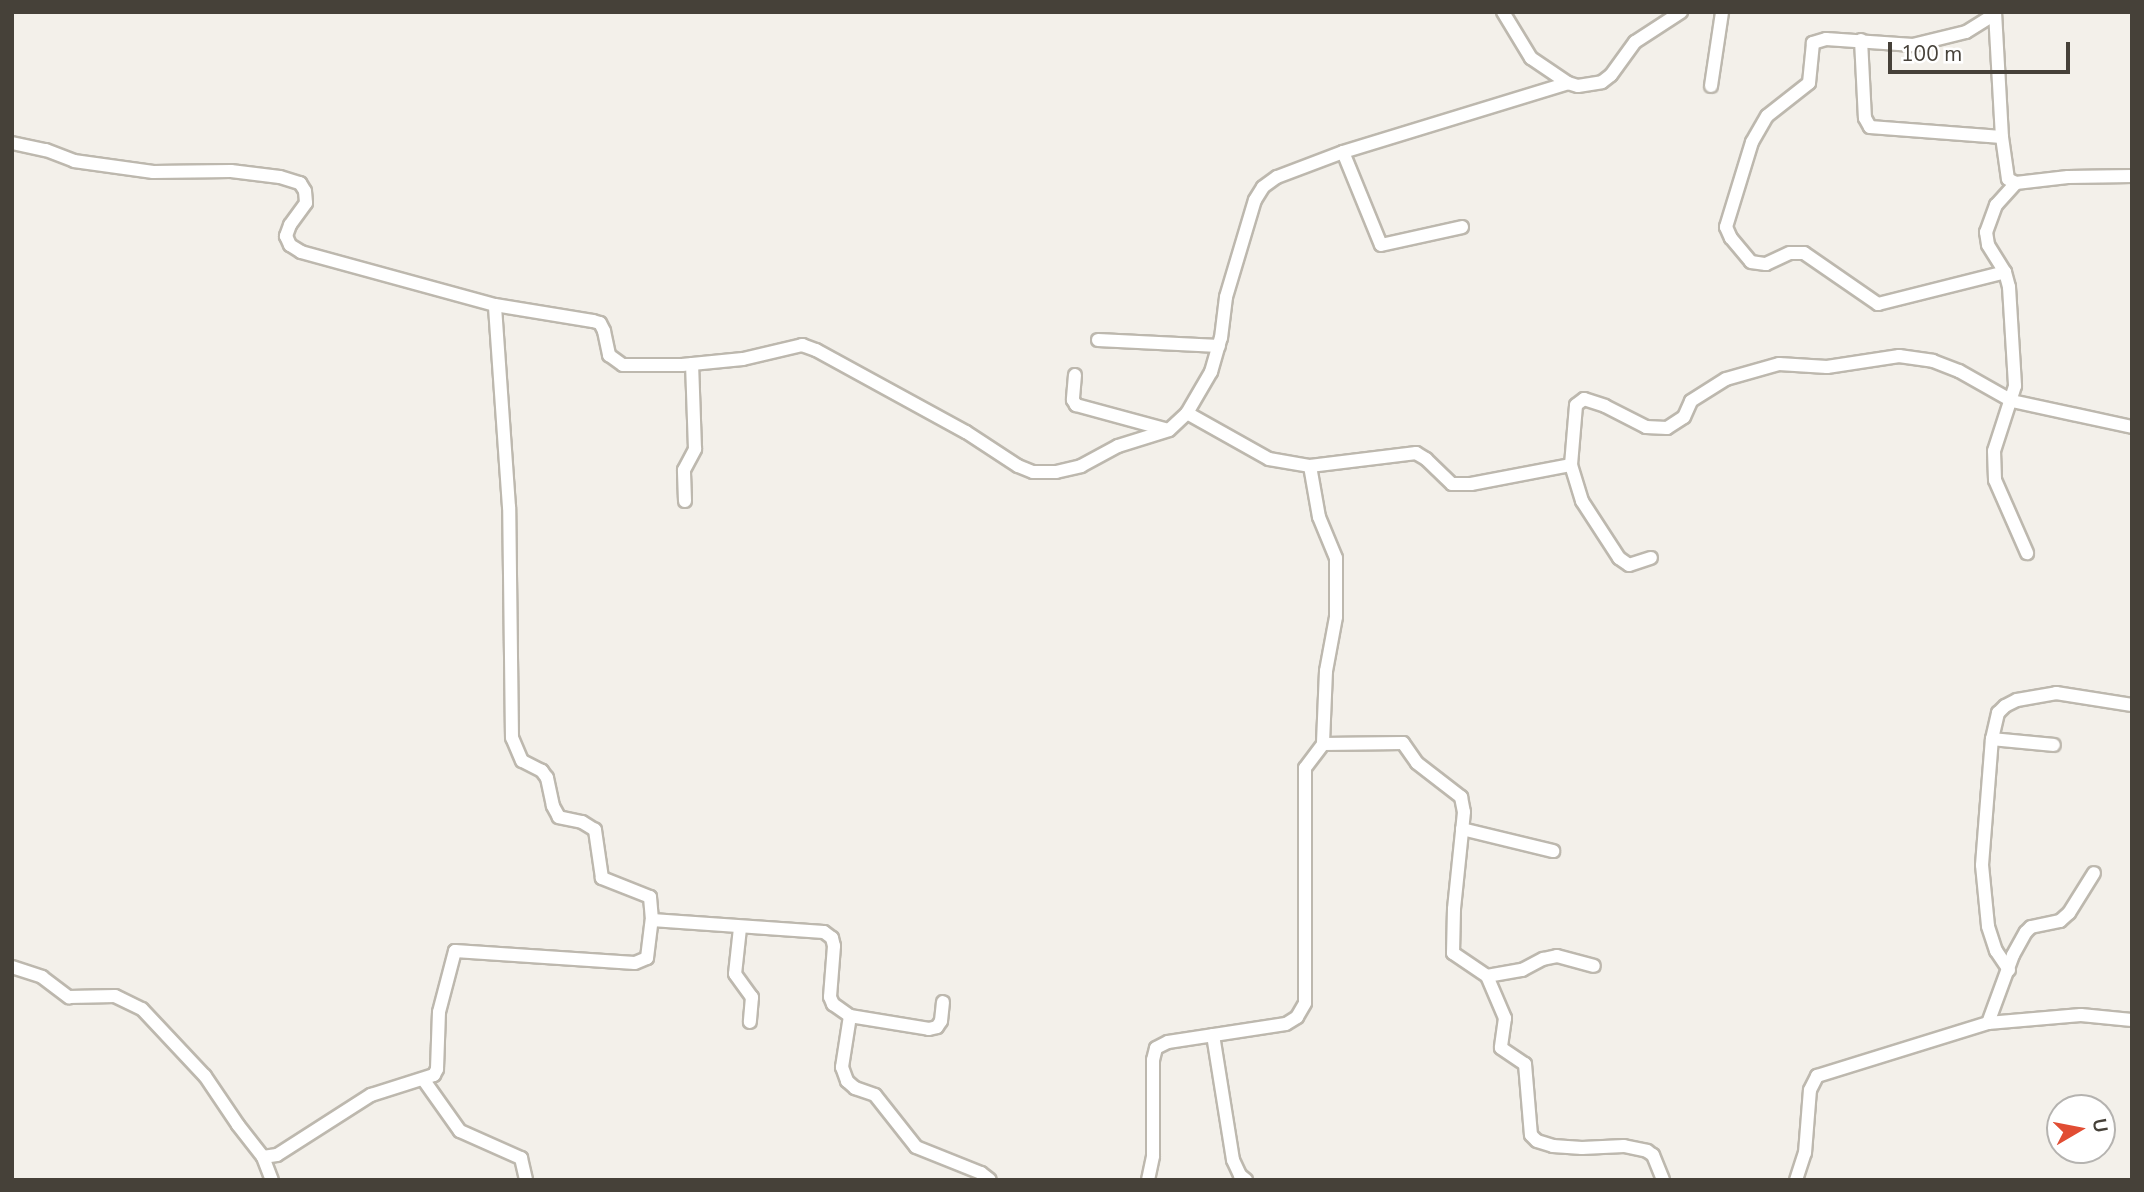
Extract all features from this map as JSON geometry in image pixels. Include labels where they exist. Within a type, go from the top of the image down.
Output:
[{"type":"street","points":[[1503,12],[1531,58],[1568,83],[1578,86],[1602,82],[1611,75],[1635,42],[1681,12]]},
{"type":"street","points":[[1711,86],[1722,12]]},
{"type":"street","points":[[1995,13],[1966,32],[1913,45],[1826,39],[1813,43],[1809,83],[1767,116],[1752,142],[1727,232],[1751,262],[1766,264],[1790,253],[1804,253],[1878,304],[2005,272]]},
{"type":"street","points":[[1995,13],[2005,174],[2016,183]]},
{"type":"street","points":[[1861,40],[1865,118],[1870,127],[2002,137]]},
{"type":"street","points":[[12,143],[46,150],[74,161],[153,172],[231,171],[280,177],[300,184],[305,191],[306,203],[290,225],[286,236],[290,245],[301,252],[495,305],[600,323],[609,355],[623,365],[692,364],[743,359],[790,346],[816,349],[1033,472],[1056,472],[1082,466],[1111,448],[1169,430],[1187,413],[1211,372],[1219,346],[1226,297],[1255,200],[1263,187],[1277,177],[1343,152],[1568,83]]},
{"type":"street","points":[[1343,152],[1381,245],[1462,227]]},
{"type":"street","points":[[2027,553],[1995,480],[1994,451],[1998,430],[2012,401],[2015,386],[2009,286],[2005,272],[1988,245],[1986,232],[1996,205],[2016,183],[2064,177],[2132,176]]},
{"type":"street","points":[[263,1157],[276,1156],[371,1095],[431,1077],[436,1069],[439,1012],[455,951],[642,962],[647,958],[652,920],[652,903],[648,894],[602,878],[596,830],[582,822],[559,817],[553,806],[547,778],[542,771],[522,761],[512,738],[509,507],[495,305]]},
{"type":"street","points":[[1098,340],[1219,346]]},
{"type":"street","points":[[1651,558],[1629,565],[1619,558],[1582,501],[1571,465],[1573,421],[1576,405],[1580,400],[1587,398],[1605,405],[1646,427],[1667,428],[1684,417],[1691,401],[1707,388],[1726,379],[1779,365],[1827,367],[1899,356],[1933,360],[1959,371],[2012,401],[2132,426]]},
{"type":"street","points":[[685,500],[684,470],[695,449],[692,364]]},
{"type":"street","points":[[1075,375],[1073,400],[1076,405],[1169,430]]},
{"type":"street","points":[[1187,413],[1262,457],[1310,466],[1416,453],[1426,459],[1451,484],[1471,484],[1571,465]]},
{"type":"street","points":[[1148,1180],[1153,1156],[1153,1060],[1156,1048],[1168,1042],[1286,1024],[1297,1017],[1305,1003],[1304,781],[1307,762],[1323,744],[1326,671],[1336,617],[1336,558],[1319,517],[1310,466]]},
{"type":"street","points":[[2009,970],[1996,951],[1988,926],[1982,872],[1992,739],[1998,713],[2005,706],[2036,695],[2056,693],[2132,705]]},
{"type":"street","points":[[1992,739],[2054,745]]},
{"type":"street","points":[[1323,744],[1403,743],[1417,763],[1461,797],[1464,812],[1454,909],[1453,953],[1487,976],[1505,1018],[1501,1048],[1525,1063],[1531,1135],[1537,1141],[1553,1146],[1624,1146],[1647,1151],[1653,1155],[1664,1174],[1663,1180]]},
{"type":"street","points":[[1462,829],[1553,851]]},
{"type":"street","points":[[1988,1023],[2026,932],[2031,927],[2060,921],[2094,873]]},
{"type":"street","points":[[652,920],[828,934],[834,946],[830,997],[833,1004],[850,1016],[929,1029],[937,1027],[941,1021],[943,1002]]},
{"type":"street","points":[[740,928],[735,974],[752,998],[750,1023]]},
{"type":"street","points":[[1487,976],[1522,970],[1542,958],[1557,956],[1594,966]]},
{"type":"street","points":[[12,967],[43,977],[69,997],[116,996],[142,1009],[205,1076],[263,1157],[269,1177]]},
{"type":"street","points":[[1796,1180],[1805,1153],[1810,1090],[1817,1076],[1988,1023],[2081,1015],[2132,1020]]},
{"type":"street","points":[[850,1016],[842,1067],[847,1081],[855,1088],[875,1096],[916,1147],[981,1172],[990,1180]]},
{"type":"street","points":[[1213,1035],[1233,1160],[1240,1175],[1246,1180]]},
{"type":"street","points":[[423,1079],[467,1137],[521,1158],[526,1180]]}]
